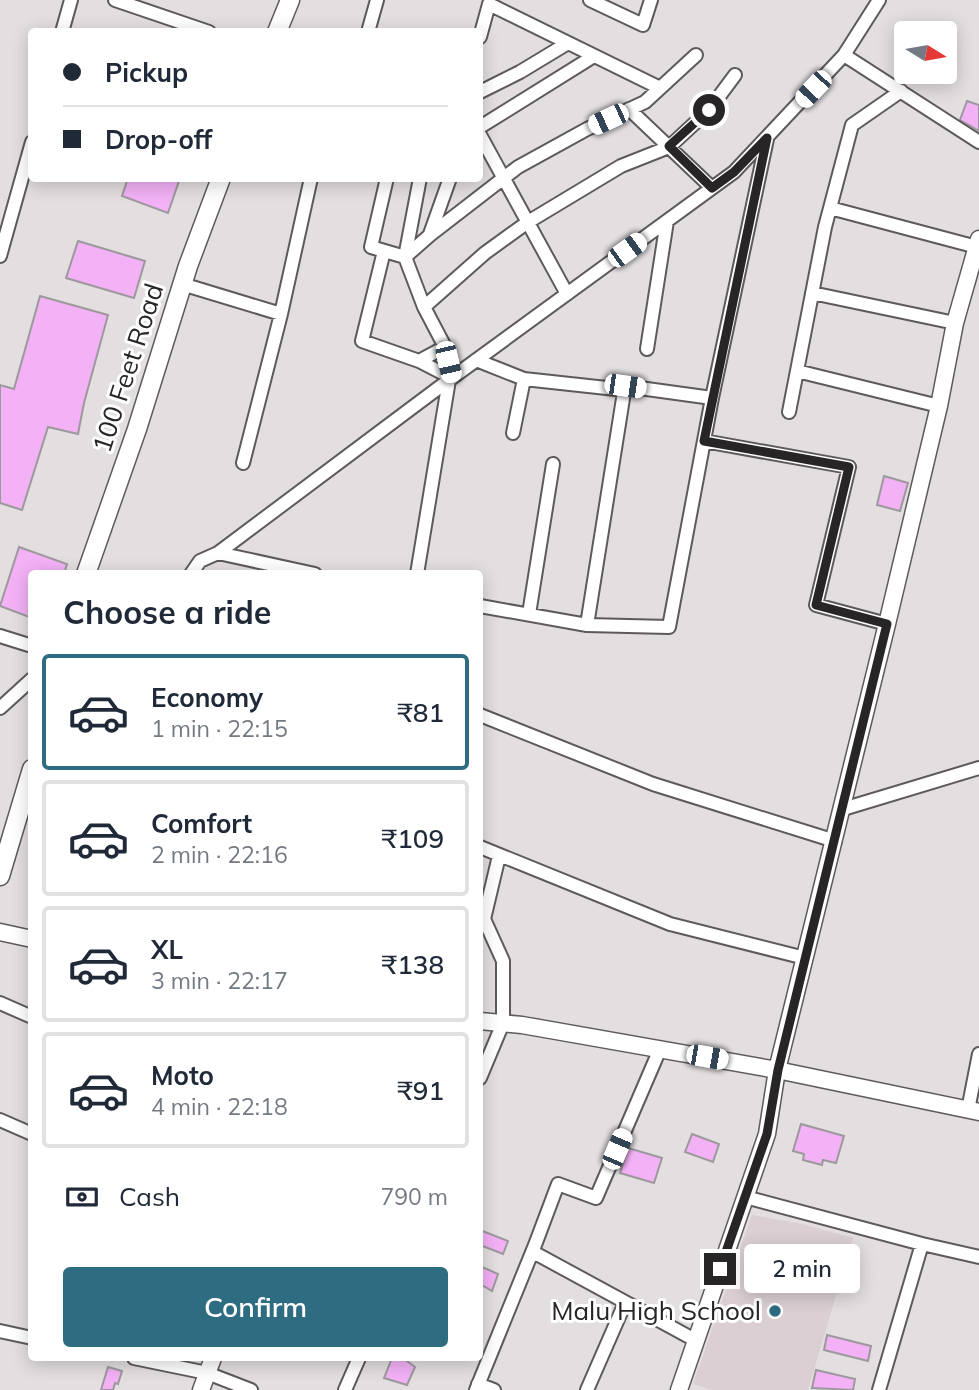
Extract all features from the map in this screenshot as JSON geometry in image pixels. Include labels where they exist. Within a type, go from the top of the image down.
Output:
[{"type":"main road","points":[[279,28],[290,0]]},
{"type":"main road","name":"100 Feet Road","points":[[87,570],[137,429],[182,285],[220,182]]},
{"type":"main road","points":[[0,876],[28,784]]},
{"type":"street","points":[[63,28],[71,0]]},
{"type":"street","points":[[115,0],[197,28]]},
{"type":"street","points":[[369,28],[377,0]]},
{"type":"street","points":[[590,0],[643,25],[651,0]]},
{"type":"street","points":[[194,570],[200,561],[218,553],[450,379],[734,172],[844,55],[879,0]]},
{"type":"street","points":[[482,28],[489,4],[660,88]]},
{"type":"street","points":[[483,90],[568,43]]},
{"type":"street","points":[[405,257],[519,167],[645,102],[696,55]]},
{"type":"street","points":[[844,55],[979,142]]},
{"type":"street","points":[[483,125],[594,56]]},
{"type":"street","points":[[424,307],[485,253],[528,222],[621,166],[669,146],[709,110],[734,75]]},
{"type":"street","points":[[789,412],[830,208],[852,125],[901,91]]},
{"type":"street","points":[[629,109],[712,188]]},
{"type":"street","points":[[483,606],[587,625],[669,627],[712,398],[767,138]]},
{"type":"street","points":[[483,140],[567,294]]},
{"type":"street","points":[[0,256],[28,156]]},
{"type":"street","points":[[243,463],[282,314],[310,182]]},
{"type":"street","points":[[386,182],[371,247],[405,257]]},
{"type":"street","points":[[418,570],[450,379],[444,347],[424,307],[405,257],[419,182]]},
{"type":"street","points":[[430,235],[449,182]]},
{"type":"street","points":[[678,1390],[767,1134],[778,1070],[939,406],[955,323],[978,243],[830,208]]},
{"type":"street","points":[[647,349],[667,221]]},
{"type":"street","points":[[384,251],[362,341],[419,361],[450,379]]},
{"type":"street","points":[[182,285],[282,314]]},
{"type":"street","points":[[812,293],[955,323]]},
{"type":"street","points":[[419,361],[444,347]]},
{"type":"street","points":[[476,360],[524,379],[625,390]]},
{"type":"street","points":[[797,371],[939,406]]},
{"type":"street","points":[[513,433],[524,379]]},
{"type":"street","points":[[587,625],[625,386],[712,398]]},
{"type":"street","points":[[704,441],[849,467],[816,605],[887,624]]},
{"type":"street","points":[[529,614],[553,464]]},
{"type":"street","points":[[218,553],[297,570]]},
{"type":"street","points":[[0,636],[28,645]]},
{"type":"street","points":[[0,708],[28,683]]},
{"type":"street","points":[[483,716],[653,784],[835,841]]},
{"type":"street","points":[[843,809],[979,768]]},
{"type":"street","points":[[483,848],[670,923],[806,958]]},
{"type":"street","points":[[483,1071],[503,1023],[503,961],[484,919],[499,856]]},
{"type":"street","points":[[0,932],[28,938]]},
{"type":"street","points":[[0,1003],[28,1015]]},
{"type":"street","points":[[483,1021],[778,1070],[974,1111],[979,1054]]},
{"type":"street","points":[[494,1390],[477,1387],[558,1184],[596,1198],[660,1049]]},
{"type":"street","points":[[0,1120],[28,1132]]},
{"type":"street","points":[[745,1197],[979,1258]]},
{"type":"street","points":[[879,1390],[922,1244]]},
{"type":"street","points":[[533,1252],[695,1340]]},
{"type":"street","points":[[587,1390],[625,1303]]},
{"type":"street","points":[[0,1331],[28,1337]]},
{"type":"street","points":[[167,1361],[210,1365],[251,1390]]},
{"type":"street","points":[[345,1390],[358,1361]]},
{"type":"street","points":[[201,1390],[210,1365]]},
{"type":"shaded area","name":"Malu High School","points":[[752,1215],[802,1224],[853,1238],[808,1390],[712,1390],[693,1384]]},
{"type":"building","points":[[967,101],[979,105],[979,131],[960,120]]},
{"type":"building","points":[[127,182],[179,182],[168,213],[122,196]]},
{"type":"building","points":[[78,241],[145,261],[134,298],[66,278]]},
{"type":"building","points":[[40,296],[108,315],[78,434],[48,427],[22,510],[0,503],[0,385],[14,389]]},
{"type":"building","points":[[884,476],[908,483],[900,511],[877,505]]},
{"type":"building","points":[[19,547],[67,564],[65,570],[28,570],[28,616],[0,606]]},
{"type":"building","points":[[801,1124],[844,1136],[836,1163],[823,1160],[822,1165],[803,1160],[804,1154],[793,1151]]},
{"type":"building","points":[[692,1134],[719,1144],[713,1162],[685,1152]]},
{"type":"building","points":[[628,1148],[662,1158],[654,1183],[620,1173]]},
{"type":"building","points":[[483,1231],[508,1241],[503,1254],[483,1246]]},
{"type":"building","points":[[483,1267],[498,1274],[492,1291],[483,1286]]},
{"type":"building","points":[[827,1335],[871,1346],[868,1361],[824,1350]]},
{"type":"building","points":[[391,1361],[407,1361],[415,1367],[407,1385],[384,1378]]},
{"type":"building","points":[[108,1367],[122,1371],[113,1390],[101,1390]]},
{"type":"building","points":[[816,1370],[855,1379],[853,1390],[812,1388]]},
{"type":"place","name":"Malu High School","points":[[775,1311]]},
{"type":"route","points":[[709,110],[669,146],[712,188],[734,172],[767,138],[704,441],[849,467],[816,605],[887,624],[778,1070],[767,1134],[720,1269]]}]
